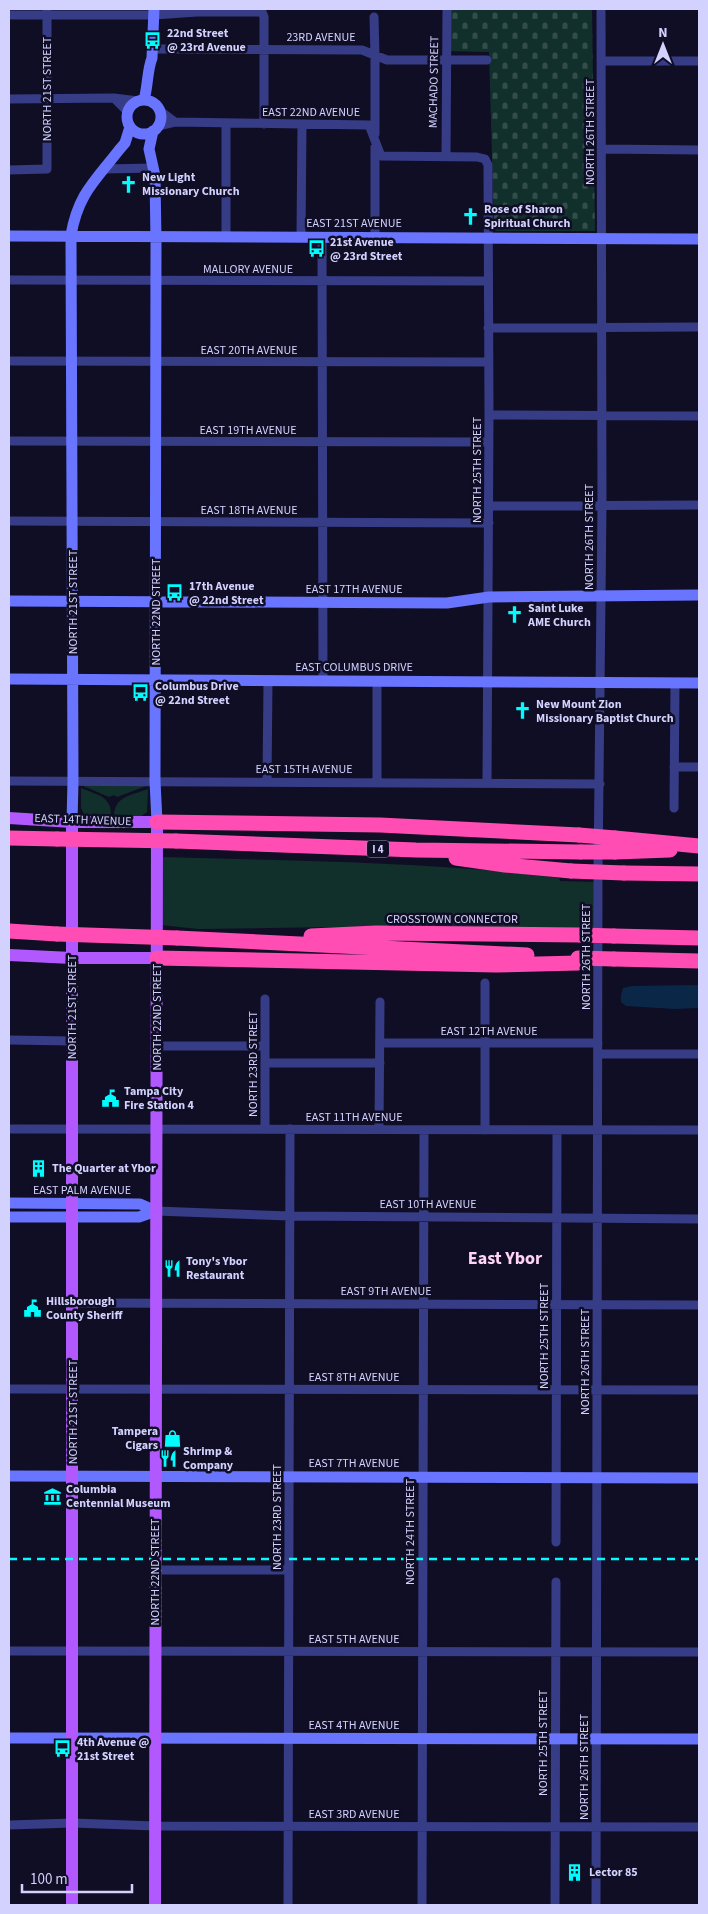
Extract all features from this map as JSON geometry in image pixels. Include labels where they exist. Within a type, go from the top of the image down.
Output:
[{"type":"highway","points":[[157,822],[380,825],[579,835],[615,845]]},
{"type":"highway","name":"I 4","points":[[9,838],[416,850],[581,852],[615,845],[699,848]]},
{"type":"highway","points":[[416,850],[476,861],[571,871],[624,874],[699,874]]},
{"type":"highway","points":[[9,931],[205,939],[578,960],[699,961]]},
{"type":"highway","name":"CROSSTOWN CONNECTOR","points":[[205,939],[376,934],[581,935],[699,938]]},
{"type":"highway","points":[[157,958],[496,965],[578,960]]},
{"type":"main road","points":[[148,103],[155,84],[156,64],[153,53],[154,12]]},
{"type":"main road","points":[[148,103],[160,121],[156,128],[142,133],[130,127],[128,112],[130,108],[148,103]]},
{"type":"main road","name":"NORTH 21ST STREET","points":[[72,1905],[72,822],[74,781],[71,236],[76,212],[85,193],[124,143],[130,127]]},
{"type":"main road","name":"NORTH 22ND STREET","points":[[155,1905],[156,236],[153,168],[149,149],[156,128]]},
{"type":"main road","name":"EAST 21ST AVENUE","points":[[9,236],[699,238]]},
{"type":"main road","name":"EAST 17TH AVENUE","points":[[9,601],[447,603],[489,597],[699,594]]},
{"type":"main road","name":"EAST COLUMBUS DRIVE","points":[[9,679],[699,683]]},
{"type":"main road","name":"EAST 14TH AVENUE","points":[[9,818],[72,822],[157,822]]},
{"type":"main road","points":[[9,955],[72,958],[157,958]]},
{"type":"main road","points":[[44,957],[63,967],[72,994]]},
{"type":"main road","name":"EAST PALM AVENUE","points":[[9,1203],[140,1204],[156,1211]]},
{"type":"main road","points":[[9,1217],[139,1217],[156,1211]]},
{"type":"main road","name":"EAST 7TH AVENUE","points":[[9,1476],[699,1478]]},
{"type":"main road","name":"EAST 4TH AVENUE","points":[[9,1738],[699,1739]]},
{"type":"street","name":"MACHADO STREET","points":[[446,156],[447,9]]},
{"type":"street","name":"NORTH 26TH STREET","points":[[596,1905],[598,1044],[602,682],[602,9]]},
{"type":"street","points":[[9,15],[47,12],[197,10],[262,12],[264,17],[265,50],[264,124]]},
{"type":"street","name":"NORTH 21ST STREET","points":[[9,170],[47,170],[47,12]]},
{"type":"street","points":[[374,17],[375,237]]},
{"type":"street","name":"23RD AVENUE","points":[[153,53],[362,50],[386,60],[487,60]]},
{"type":"street","points":[[602,60],[699,61]]},
{"type":"street","points":[[114,98],[128,112]]},
{"type":"street","points":[[9,99],[114,98],[148,103],[175,122]]},
{"type":"street","name":"EAST 22ND AVENUE","points":[[156,128],[175,122],[369,125],[381,156],[446,156],[485,159]]},
{"type":"street","points":[[226,123],[226,236]]},
{"type":"street","points":[[301,236],[302,124]]},
{"type":"street","points":[[602,149],[699,150]]},
{"type":"street","name":"NORTH 25TH STREET","points":[[485,159],[488,165],[489,203],[487,238],[489,416],[487,783]]},
{"type":"street","points":[[104,170],[153,168]]},
{"type":"street","points":[[322,237],[322,681]]},
{"type":"street","name":"MALLORY AVENUE","points":[[9,280],[156,282],[488,281]]},
{"type":"street","points":[[488,328],[699,328]]},
{"type":"street","name":"EAST 20TH AVENUE","points":[[9,361],[488,362]]},
{"type":"street","points":[[489,416],[699,416]]},
{"type":"street","name":"EAST 19TH AVENUE","points":[[9,441],[488,442]]},
{"type":"street","points":[[489,506],[699,505]]},
{"type":"street","name":"EAST 18TH AVENUE","points":[[9,521],[489,523]]},
{"type":"street","points":[[266,782],[268,681]]},
{"type":"street","points":[[377,782],[378,681]]},
{"type":"street","points":[[674,808],[675,683]]},
{"type":"street","points":[[674,767],[699,767]]},
{"type":"street","name":"EAST 15TH AVENUE","points":[[9,781],[600,784]]},
{"type":"street","points":[[485,983],[485,1130]]},
{"type":"street","name":"NORTH 23RD STREET","points":[[265,999],[265,1129]]},
{"type":"street","points":[[379,1129],[380,1002]]},
{"type":"street","points":[[9,1040],[72,1041]]},
{"type":"street","name":"EAST 12TH AVENUE","points":[[380,1043],[598,1044]]},
{"type":"street","points":[[156,1046],[265,1046]]},
{"type":"street","points":[[598,1054],[699,1054]]},
{"type":"street","points":[[265,1063],[380,1063]]},
{"type":"street","name":"EAST 11TH AVENUE","points":[[9,1129],[699,1130]]},
{"type":"street","name":"NORTH 23RD STREET","points":[[288,1905],[290,1129]]},
{"type":"street","name":"NORTH 24TH STREET","points":[[422,1905],[424,1130]]},
{"type":"street","name":"NORTH 25TH STREET","points":[[556,1542],[557,1130]]},
{"type":"street","name":"EAST 10TH AVENUE","points":[[156,1211],[290,1216],[699,1219]]},
{"type":"street","name":"EAST 9TH AVENUE","points":[[73,1303],[699,1304]]},
{"type":"street","name":"EAST 8TH AVENUE","points":[[9,1389],[699,1390]]},
{"type":"street","points":[[155,1570],[289,1570]]},
{"type":"street","name":"NORTH 25TH STREET","points":[[555,1905],[556,1582]]},
{"type":"street","name":"EAST 5TH AVENUE","points":[[9,1651],[699,1652]]},
{"type":"street","name":"EAST 3RD AVENUE","points":[[9,1825],[73,1823],[156,1826],[699,1827]]},
{"type":"green space","points":[[443,9],[592,9],[595,231],[495,231],[489,52],[443,51]]},
{"type":"green space","points":[[81,785],[146,786],[117,797],[114,795],[109,797]]},
{"type":"green space","points":[[81,788],[106,800],[111,809],[111,816],[84,814],[81,808]]},
{"type":"green space","points":[[148,789],[147,812],[140,817],[114,816],[117,804],[120,801],[130,795]]},
{"type":"green space","points":[[162,857],[411,865],[510,872],[559,878],[560,881],[594,882],[594,928],[398,926],[198,929],[161,925]]},
{"type":"water","points":[[699,985],[699,1008],[675,1009],[626,1006],[621,1002],[623,988],[632,986]]},
{"type":"railway","points":[[9,1559],[699,1559]]},
{"type":"place","name":"22nd Street @ 23rd Avenue","points":[[153,40]]},
{"type":"place","name":"New Light Missionary Church","points":[[128,184]]},
{"type":"place","name":"Rose of Sharon Spiritual Church","points":[[470,216]]},
{"type":"place","name":"21st Avenue @ 23rd Street","points":[[316,249]]},
{"type":"place","name":"17th Avenue @ 22nd Street","points":[[175,593]]},
{"type":"place","name":"Saint Luke AME Church","points":[[514,615]]},
{"type":"place","name":"Columbus Drive @ 22nd Street","points":[[141,693]]},
{"type":"place","name":"New Mount Zion Missionary Baptist Church","points":[[522,711]]},
{"type":"place","name":"Tampa City Fire Station 4","points":[[110,1098]]},
{"type":"place","name":"The Quarter at Ybor","points":[[38,1168]]},
{"type":"place","name":"Tony's Ybor Restaurant","points":[[172,1268]]},
{"type":"place","name":"Hillsborough County Sheriff","points":[[32,1308]]},
{"type":"place","name":"Tampera Cigars","points":[[172,1438]]},
{"type":"place","name":"Shrimp & Company","points":[[169,1458]]},
{"type":"place","name":"Columbia Centennial Museum","points":[[52,1496]]},
{"type":"place","name":"4th Avenue @ 21st Street","points":[[63,1749]]},
{"type":"place","name":"Lector 85","points":[[575,1872]]},
{"type":"district","name":"East Ybor","points":[[505,1258]]}]
